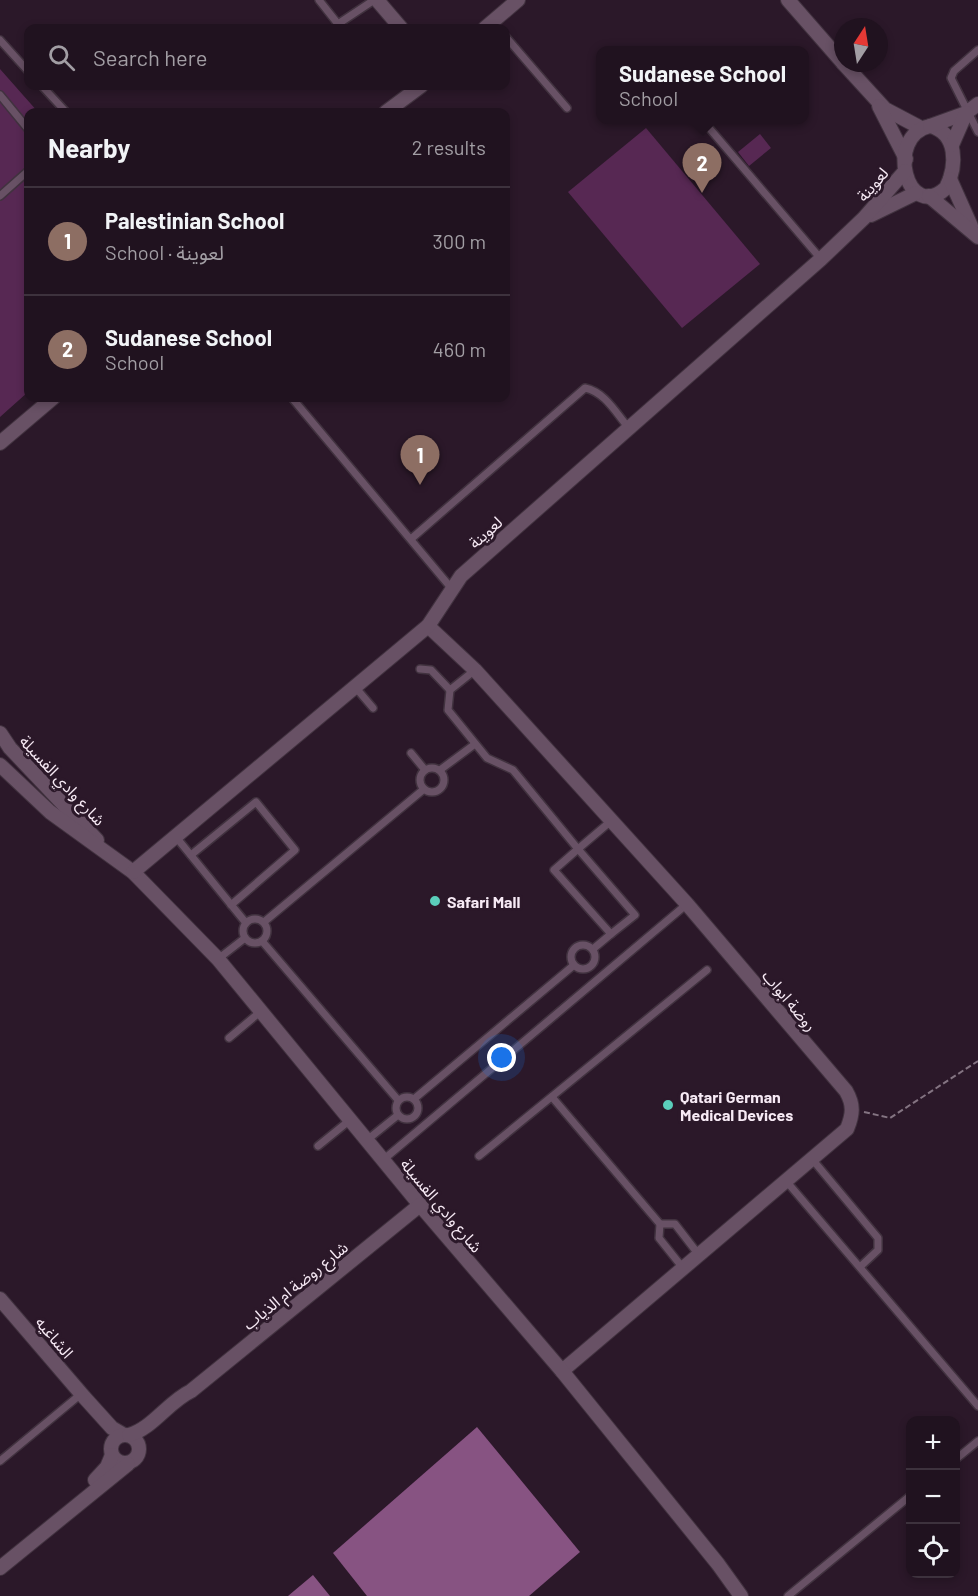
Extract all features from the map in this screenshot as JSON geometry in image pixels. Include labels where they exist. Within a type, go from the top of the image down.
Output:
[{"type":"street","points":[[375,0],[397,24]]},
{"type":"street","points":[[493,24],[518,0]]},
{"type":"street","points":[[788,0],[834,53]]},
{"type":"street","points":[[851,72],[875,99],[896,116],[945,132],[952,145]]},
{"type":"street","points":[[391,108],[416,90]]},
{"type":"street","points":[[875,99],[905,165]]},
{"type":"street","points":[[976,235],[907,181],[905,165],[909,141],[926,127],[966,113],[978,104]]},
{"type":"street","points":[[922,195],[942,192],[950,179],[952,145],[966,113]]},
{"type":"street","name":"لعوينة","points":[[133,872],[428,626],[461,576],[820,259],[864,218],[905,165]]},
{"type":"street","points":[[950,179],[976,235]]},
{"type":"street","name":"لعوينة","points":[[864,218],[922,195]]},
{"type":"street","points":[[0,443],[48,402]]},
{"type":"street","name":"روضة ابواب","points":[[428,626],[475,670],[687,904],[846,1091],[853,1110]]},
{"type":"street","name":"شارع وادي الفسيلة","points":[[0,733],[10,748],[104,848],[133,872],[218,959],[420,1205],[562,1371],[718,1564],[741,1596]]},
{"type":"street","name":"شارع وادي الفسيلة","points":[[0,765],[64,823],[104,848]]},
{"type":"street","points":[[562,1371],[847,1129],[853,1110]]},
{"type":"street","name":"شارع روضة ام الذياب","points":[[126,1435],[140,1430],[180,1397],[191,1391],[420,1205]]},
{"type":"street","name":"الشاغيه","points":[[0,1299],[82,1396],[112,1428],[126,1435]]},
{"type":"street","name":"شارع روضة ام الذياب","points":[[140,1450],[149,1433],[181,1407],[191,1391]]},
{"type":"street","name":"الشاغيه","points":[[82,1396],[85,1408],[105,1434],[111,1452]]},
{"type":"street","points":[[0,1559],[99,1476],[107,1467],[116,1438],[126,1435],[137,1441],[140,1450],[136,1459],[0,1568]]},
{"type":"street","points":[[111,1452],[117,1461],[128,1464]]},
{"type":"lane","points":[[319,0],[338,24],[375,0]]},
{"type":"lane","points":[[0,40],[24,67]]},
{"type":"lane","points":[[510,42],[567,108]]},
{"type":"lane","points":[[978,50],[951,74],[952,82],[966,113],[978,132]]},
{"type":"lane","points":[[46,90],[62,108]]},
{"type":"lane","points":[[0,95],[24,124]]},
{"type":"lane","points":[[706,124],[820,259]]},
{"type":"lane","points":[[0,196],[24,175]]},
{"type":"lane","points":[[411,539],[585,388],[593,389],[604,398],[628,427]]},
{"type":"lane","points":[[295,402],[452,590]]},
{"type":"lane","points":[[420,669],[431,670],[450,690]]},
{"type":"lane","points":[[475,670],[450,690],[448,710],[487,758],[513,770],[635,915],[593,949]]},
{"type":"lane","points":[[356,688],[372,708]]},
{"type":"lane","points":[[440,770],[475,744]]},
{"type":"lane","points":[[411,753],[425,770]]},
{"type":"lane","points":[[431,767],[440,770],[444,779],[441,788],[433,792],[424,789],[420,780],[425,770],[431,767]]},
{"type":"lane","points":[[264,922],[424,789]]},
{"type":"lane","points":[[191,855],[256,802],[295,850],[231,905]]},
{"type":"lane","points":[[611,821],[554,870],[611,934]]},
{"type":"lane","points":[[175,836],[246,923]]},
{"type":"lane","points":[[383,1160],[687,904]]},
{"type":"lane","points":[[253,919],[264,922],[267,933],[262,941],[253,944],[245,938],[243,930],[246,923],[253,919]]},
{"type":"lane","points":[[218,959],[245,938]]},
{"type":"lane","points":[[262,941],[398,1100]]},
{"type":"lane","points":[[586,944],[593,949],[596,957],[592,966],[581,969],[574,965],[570,956],[576,946],[586,944]]},
{"type":"lane","points":[[414,1099],[574,965]]},
{"type":"lane","points":[[592,966],[601,977]]},
{"type":"lane","points":[[479,1156],[707,970]]},
{"type":"lane","points":[[229,1038],[260,1012]]},
{"type":"lane","points":[[408,1097],[414,1099],[418,1108],[414,1116],[404,1119],[398,1115],[396,1108],[398,1100],[408,1097]]},
{"type":"lane","points":[[552,1097],[660,1224],[659,1238],[683,1268]]},
{"type":"lane","points":[[367,1140],[398,1115]]},
{"type":"lane","points":[[414,1116],[422,1127]]},
{"type":"lane","points":[[318,1146],[350,1120]]},
{"type":"lane","points":[[812,1159],[878,1238],[878,1250],[861,1266]]},
{"type":"lane","points":[[787,1182],[861,1266],[978,1406]]},
{"type":"lane","points":[[660,1224],[675,1224],[699,1255]]},
{"type":"lane","points":[[0,1461],[82,1396]]},
{"type":"lane","points":[[960,1456],[978,1441]]},
{"type":"lane","points":[[788,1596],[906,1499]]},
{"type":"path","points":[[853,1110],[890,1118],[978,1061]]},
{"type":"shaded area","points":[[0,69],[34,108],[24,108],[24,396],[0,417]]},
{"type":"shaded area","points":[[646,128],[760,264],[682,328],[568,192]]},
{"type":"shaded area","points":[[760,134],[771,148],[749,166],[738,152]]},
{"type":"shaded area","points":[[477,1427],[580,1552],[529,1596],[367,1596],[333,1553]]},
{"type":"shaded area","points":[[313,1575],[330,1596],[288,1596]]},
{"type":"place","name":"Sudanese School","points":[[702,193]]},
{"type":"place","name":"Palestinian School","points":[[420,485]]},
{"type":"place","name":"Safari Mall","points":[[435,901]]},
{"type":"place","name":"Qatari German Medical Devices","points":[[668,1105]]}]
